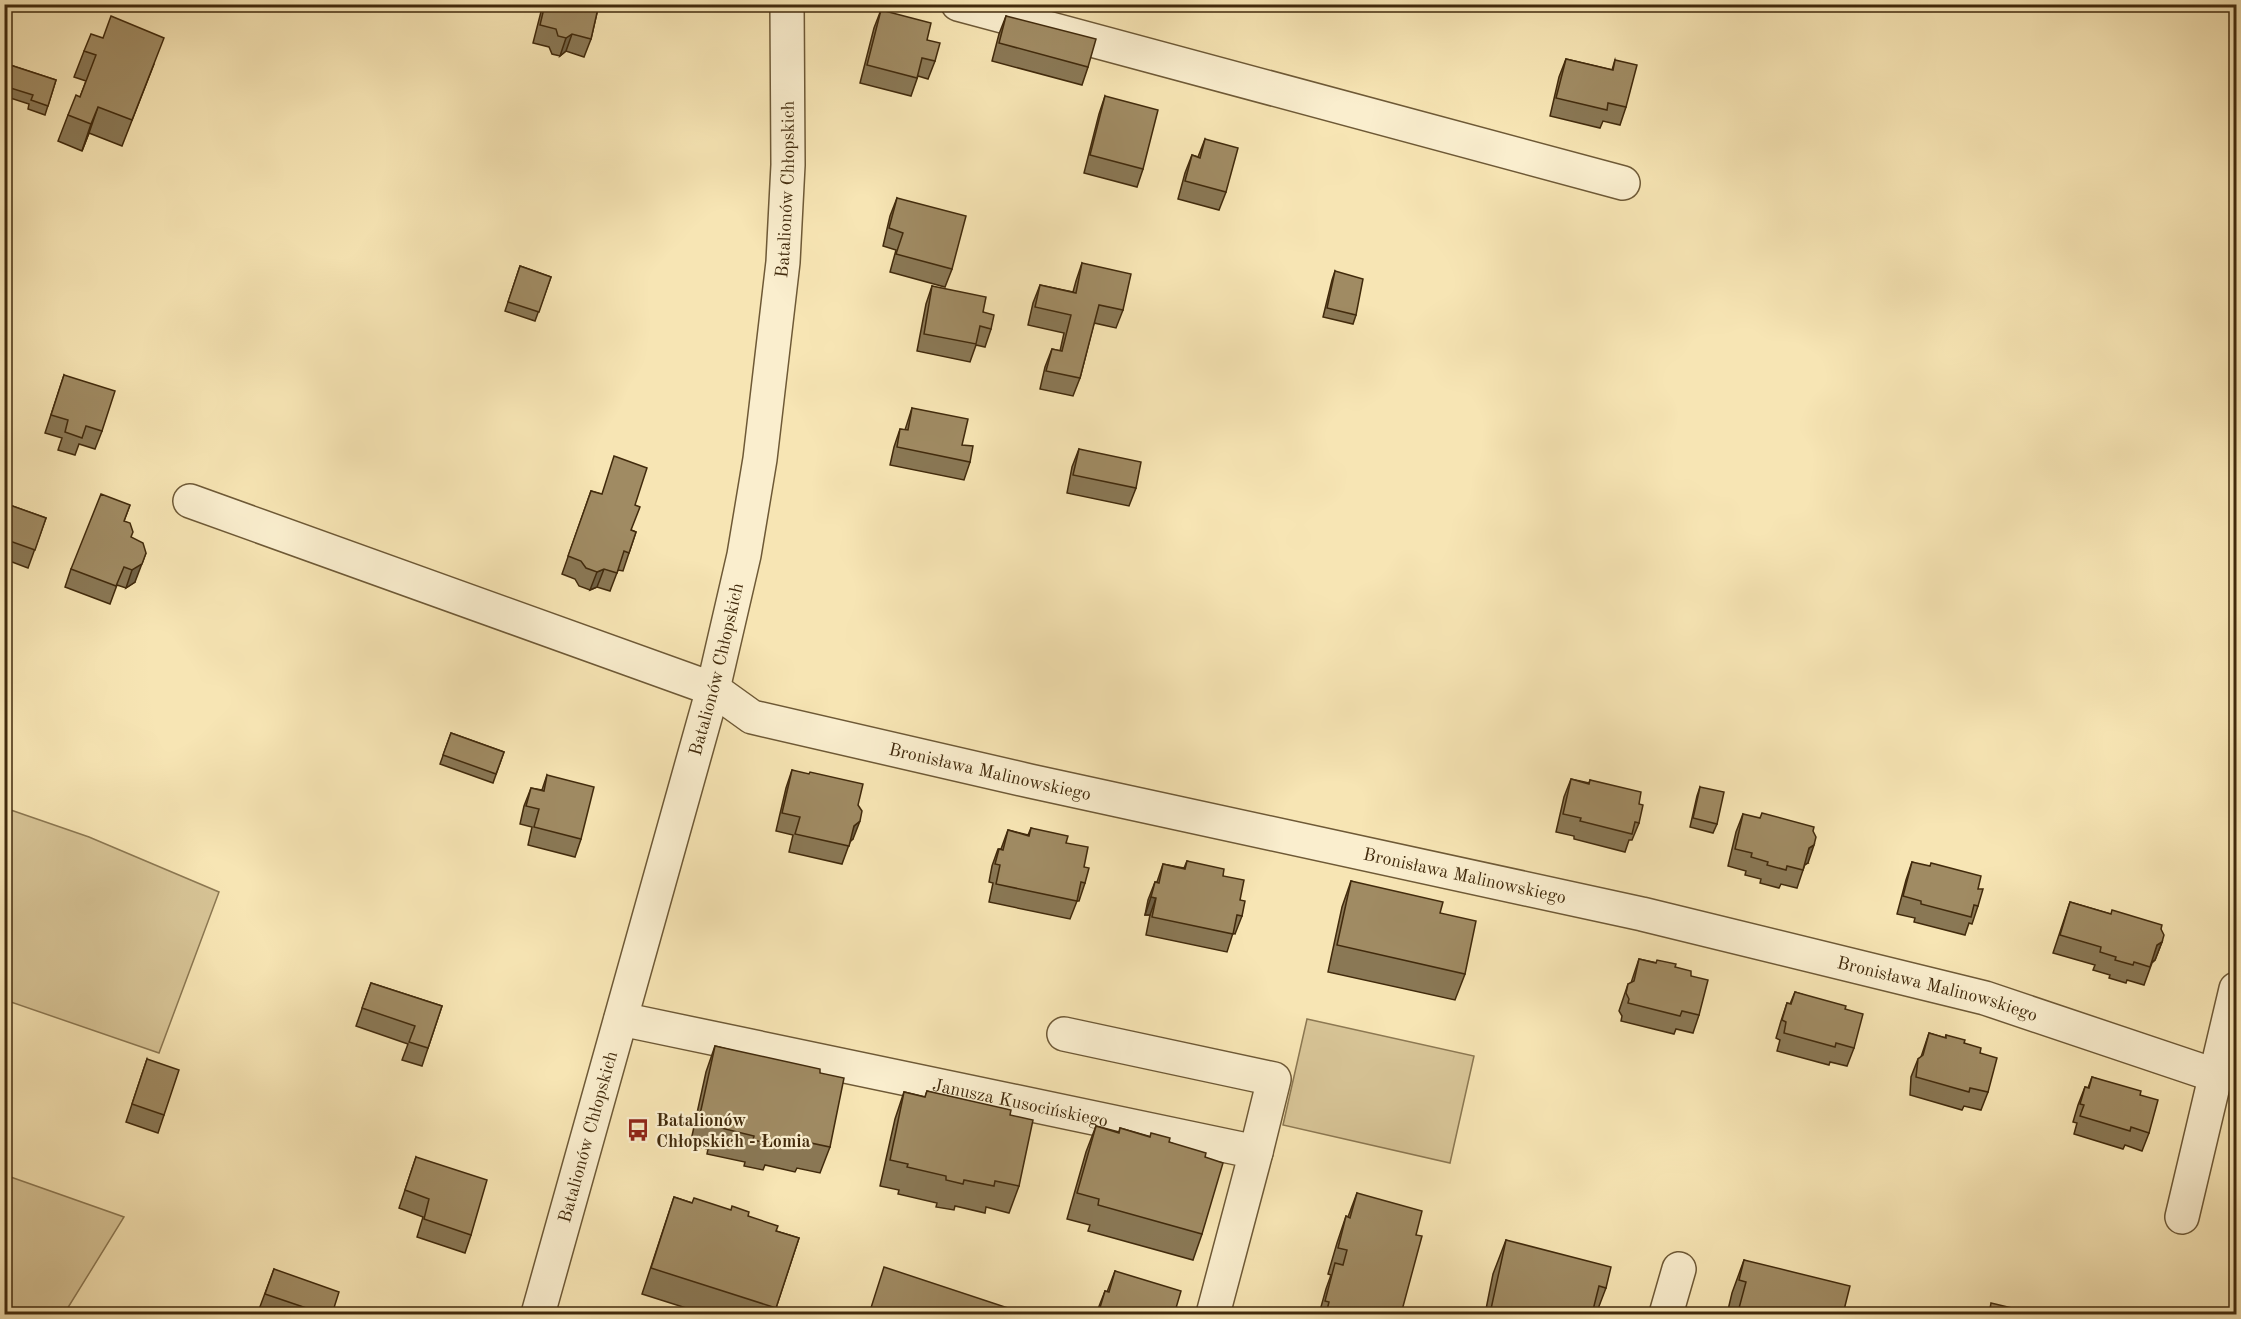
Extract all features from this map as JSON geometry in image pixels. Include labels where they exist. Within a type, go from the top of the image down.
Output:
[{"type":"street","name":"Batalionów Chłopskich","points":[[538,1314],[713,689],[744,555],[760,459],[783,262],[788,165],[787,4]]},
{"type":"street","points":[[958,4],[1623,183]]},
{"type":"street","name":"Bronisława Malinowskiego","points":[[190,501],[713,689],[752,717],[1018,779],[1642,914],[1984,998],[2214,1075]]},
{"type":"street","points":[[2182,1217],[2236,988]]},
{"type":"street","name":"Janusza Kusocińskiego","points":[[621,1019],[1256,1152]]},
{"type":"street","points":[[1064,1034],[1274,1079],[1214,1314]]},
{"type":"street","points":[[1666,1314],[1679,1269]]},
{"type":"shaded area","points":[[5,808],[89,837],[219,892],[159,1053],[5,1000]]},
{"type":"shaded area","points":[[1307,1019],[1474,1056],[1450,1163],[1283,1125]]},
{"type":"shaded area","points":[[5,1175],[124,1217],[64,1314],[5,1314]]},
{"type":"building","points":[[545,4],[599,4],[591,39],[572,34],[566,38],[558,36],[556,29],[540,25]]},
{"type":"building","points":[[881,10],[931,23],[927,40],[940,43],[935,61],[922,58],[917,78],[867,65]]},
{"type":"building","points":[[111,16],[164,38],[132,120],[98,107],[91,124],[68,115],[76,95],[80,97],[96,55],[84,51],[91,34],[103,38]]},
{"type":"building","points":[[1006,16],[1096,39],[1088,67],[999,43]]},
{"type":"building","points":[[1566,59],[1613,70],[1615,60],[1637,65],[1626,107],[1608,103],[1607,110],[1556,98]]},
{"type":"building","points":[[4,63],[56,80],[48,106],[31,100],[33,95],[4,86]]},
{"type":"building","points":[[1105,96],[1158,110],[1143,169],[1090,155]]},
{"type":"building","points":[[1205,139],[1238,148],[1226,192],[1185,181],[1192,155],[1200,158]]},
{"type":"building","points":[[897,198],[966,216],[952,269],[896,254],[903,233],[889,228]]},
{"type":"building","points":[[1082,263],[1131,274],[1123,310],[1099,305],[1080,378],[1046,371],[1052,349],[1062,351],[1071,315],[1035,307],[1040,285],[1076,293]]},
{"type":"building","points":[[520,266],[551,277],[539,312],[508,302]]},
{"type":"building","points":[[1335,271],[1363,279],[1356,315],[1327,308]]},
{"type":"building","points":[[932,286],[986,297],[983,312],[994,315],[991,329],[980,326],[976,344],[924,334]]},
{"type":"building","points":[[64,375],[115,391],[102,431],[86,426],[82,438],[65,432],[68,420],[51,415]]},
{"type":"building","points":[[912,408],[968,419],[962,445],[973,446],[970,462],[897,447],[900,429],[908,430]]},
{"type":"building","points":[[1079,449],[1141,462],[1136,488],[1073,475]]},
{"type":"building","points":[[614,456],[647,468],[635,505],[640,507],[631,530],[636,532],[629,553],[624,551],[617,573],[604,569],[597,572],[586,568],[581,561],[568,556],[591,491],[602,494]]},
{"type":"building","points":[[101,494],[130,505],[124,521],[130,523],[133,532],[131,537],[143,543],[146,553],[142,564],[132,570],[124,567],[116,586],[71,569]]},
{"type":"building","points":[[4,503],[46,518],[35,550],[4,539]]},
{"type":"building","points":[[451,733],[504,752],[496,774],[443,755]]},
{"type":"building","points":[[792,770],[863,784],[858,805],[862,811],[860,821],[854,826],[849,846],[795,834],[800,817],[782,813]]},
{"type":"building","points":[[547,775],[594,787],[581,839],[534,827],[539,809],[526,806],[531,788],[544,791]]},
{"type":"building","points":[[1571,779],[1589,784],[1590,780],[1641,792],[1639,804],[1643,805],[1639,823],[1635,822],[1632,834],[1580,821],[1581,818],[1563,814]]},
{"type":"building","points":[[1700,787],[1724,792],[1717,824],[1693,818]]},
{"type":"building","points":[[1762,813],[1814,827],[1816,837],[1814,845],[1809,848],[1803,870],[1787,866],[1786,870],[1767,865],[1768,862],[1751,857],[1752,853],[1735,849],[1743,814],[1760,818]]},
{"type":"building","points":[[1031,828],[1068,836],[1066,843],[1088,847],[1084,867],[1089,868],[1085,883],[1081,882],[1077,901],[996,884],[1000,865],[995,864],[999,849],[1003,850],[1008,830],[1029,836]]},
{"type":"building","points":[[1187,861],[1224,869],[1223,876],[1244,880],[1240,900],[1245,901],[1242,916],[1237,915],[1233,934],[1152,917],[1156,898],[1151,897],[1155,882],[1159,883],[1163,864],[1185,869]]},
{"type":"building","points":[[1912,862],[1930,866],[1931,863],[1981,876],[1978,889],[1983,889],[1978,906],[1974,905],[1971,917],[1921,904],[1921,901],[1903,896]]},
{"type":"building","points":[[1351,881],[1443,902],[1440,913],[1476,921],[1465,974],[1337,945]]},
{"type":"building","points":[[2070,902],[2111,914],[2112,910],[2162,925],[2164,935],[2162,942],[2157,945],[2150,967],[2115,960],[2116,957],[2100,952],[2101,947],[2060,935]]},
{"type":"building","points":[[1639,959],[1676,964],[1675,967],[1691,971],[1691,976],[1708,980],[1699,1015],[1682,1011],[1680,1016],[1628,1003],[1626,993],[1628,984],[1634,981]]},
{"type":"building","points":[[371,983],[442,1006],[428,1048],[409,1042],[415,1026],[362,1008]]},
{"type":"building","points":[[1795,992],[1846,1006],[1845,1009],[1863,1014],[1854,1048],[1836,1043],[1835,1047],[1784,1033],[1786,1022],[1782,1020],[1787,1003],[1791,1004]]},
{"type":"building","points":[[1929,1033],[1965,1040],[1964,1043],[1981,1048],[1980,1053],[1997,1058],[1988,1092],[1970,1088],[1969,1092],[1916,1077],[1918,1059],[1923,1055]]},
{"type":"building","points":[[715,1046],[820,1069],[820,1073],[844,1078],[830,1147],[806,1142],[805,1146],[774,1139],[773,1144],[753,1140],[754,1136],[717,1127],[718,1123],[699,1119]]},
{"type":"building","points":[[147,1059],[179,1070],[164,1115],[132,1104]]},
{"type":"building","points":[[2092,1077],[2141,1091],[2140,1095],[2158,1100],[2149,1133],[2131,1127],[2130,1131],[2080,1116],[2084,1105],[2080,1104],[2085,1087],[2089,1088]]},
{"type":"building","points":[[927,1091],[1011,1110],[1010,1115],[1033,1120],[1019,1186],[995,1181],[994,1186],[964,1180],[963,1184],[946,1180],[946,1176],[907,1167],[908,1164],[890,1160],[904,1092],[925,1097]]},
{"type":"building","points":[[1096,1126],[1119,1133],[1120,1128],[1150,1137],[1151,1133],[1170,1138],[1169,1142],[1206,1153],[1205,1157],[1223,1163],[1202,1234],[1098,1205],[1099,1199],[1077,1193]]},
{"type":"building","points":[[416,1157],[487,1180],[471,1235],[424,1219],[429,1199],[405,1190]]},
{"type":"building","points":[[1357,1193],[1422,1211],[1416,1235],[1422,1236],[1401,1314],[1326,1314],[1329,1302],[1325,1301],[1335,1263],[1343,1265],[1347,1250],[1338,1248],[1346,1216],[1350,1218]]},
{"type":"building","points":[[674,1197],[692,1203],[694,1198],[731,1210],[732,1206],[749,1212],[748,1216],[778,1226],[776,1231],[799,1238],[776,1308],[651,1268]]},
{"type":"building","points":[[1506,1240],[1611,1267],[1606,1288],[1599,1286],[1592,1314],[1487,1314],[1489,1308],[1491,1309]]},
{"type":"building","points":[[1744,1260],[1850,1286],[1843,1314],[1730,1314],[1731,1311],[1738,1312],[1746,1282],[1739,1280]]},
{"type":"building","points":[[884,1267],[1011,1309],[1010,1314],[869,1314]]},
{"type":"building","points":[[274,1269],[339,1292],[332,1314],[324,1314],[265,1294]]},
{"type":"building","points":[[1115,1271],[1181,1291],[1176,1308],[1181,1310],[1180,1314],[1098,1314],[1105,1291],[1109,1292]]},
{"type":"building","points":[[1991,1303],[2037,1314],[1989,1314]]},
{"type":"place","name":"Batalionów Chłopskich - Łomia","points":[[638,1130]]}]
